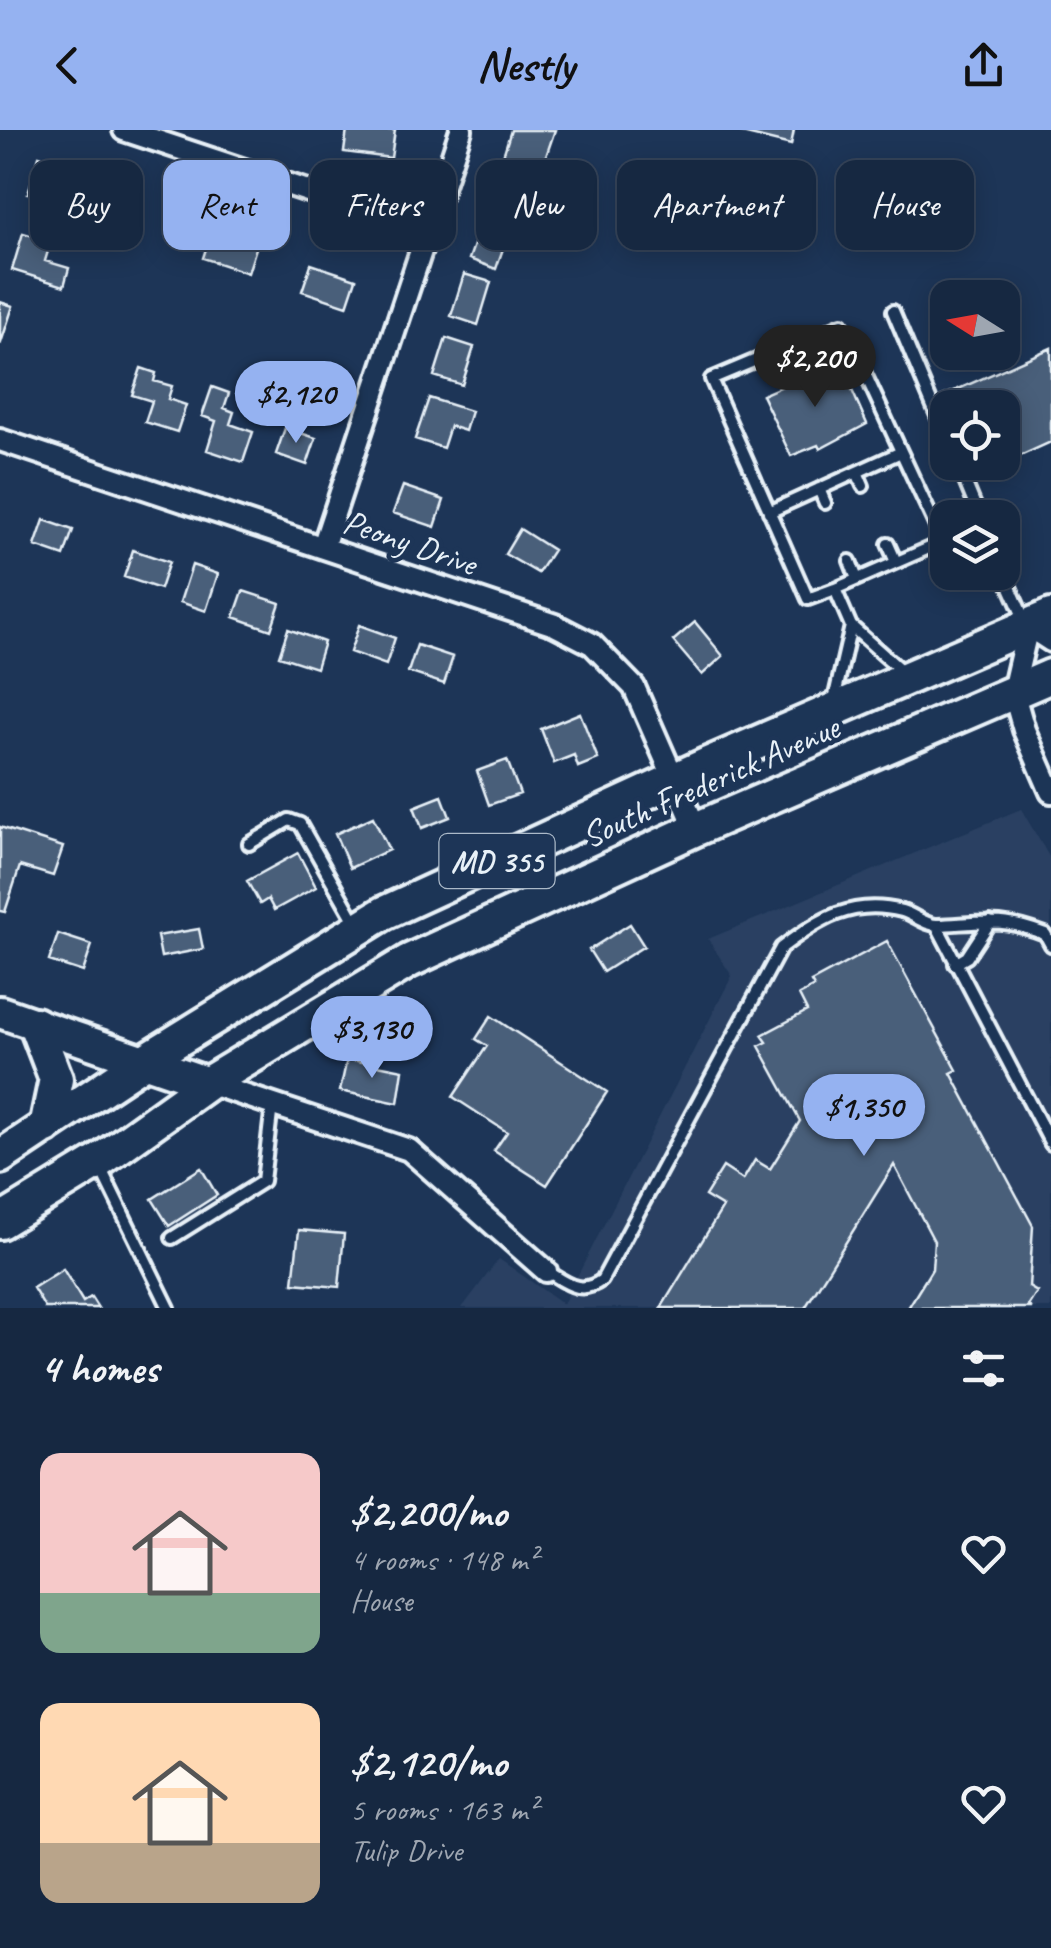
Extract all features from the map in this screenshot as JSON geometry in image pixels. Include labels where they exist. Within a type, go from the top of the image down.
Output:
[{"type":"main road","name":"South Frederick Avenue","points":[[0,1157],[144,1061],[384,913],[674,779],[909,678],[1043,628]]},
{"type":"main road","name":"South Frederick Avenue","points":[[0,1222],[98,1162],[208,1083],[409,961],[696,829],[1051,676]]},
{"type":"main road","points":[[35,1024],[56,1079],[46,1127]]},
{"type":"street","points":[[124,130],[310,192]]},
{"type":"street","points":[[452,160],[462,130]]},
{"type":"street","points":[[322,547],[422,250]]},
{"type":"street","name":"Peony Drive","points":[[0,440],[555,625],[592,644],[634,687],[696,829]]},
{"type":"street","points":[[1043,628],[1014,691],[1024,730],[1051,792]]},
{"type":"street","points":[[0,1012],[409,1150],[546,1271]]},
{"type":"lane","points":[[892,311],[930,400]]},
{"type":"lane","points":[[930,510],[842,324],[711,379],[808,600],[930,548]]},
{"type":"lane","points":[[769,512],[901,452]]},
{"type":"lane","points":[[856,472],[863,486]]},
{"type":"lane","points":[[819,489],[826,503]]},
{"type":"lane","points":[[888,544],[896,562]]},
{"type":"lane","points":[[850,561],[857,579]]},
{"type":"lane","points":[[836,589],[851,626],[909,678]]},
{"type":"lane","points":[[1017,590],[1043,628]]},
{"type":"lane","points":[[832,711],[851,626]]},
{"type":"lane","points":[[249,844],[289,820],[300,824],[359,929]]},
{"type":"lane","points":[[546,1271],[576,1289],[591,1288],[602,1280],[781,948],[817,920],[858,906],[902,911],[937,926],[977,919],[1019,924],[1044,934],[1051,946]]},
{"type":"lane","points":[[955,964],[966,956],[990,922]]},
{"type":"lane","points":[[937,926],[1051,1144]]},
{"type":"lane","points":[[172,1238],[263,1181],[272,1105]]},
{"type":"lane","points":[[98,1162],[169,1308]]},
{"type":"shaded area","points":[[1021,809],[1051,860],[1051,1308],[462,1308],[499,1259],[563,1304],[732,976],[708,939]]},
{"type":"building","points":[[347,130],[395,130],[391,158],[344,152]]},
{"type":"building","points":[[511,130],[555,130],[545,160],[503,156]]},
{"type":"building","points":[[742,130],[794,130],[791,145]]},
{"type":"building","points":[[23,233],[30,235],[30,250],[48,250],[45,261],[69,268],[64,286],[12,270]]},
{"type":"building","points":[[476,239],[476,250],[503,250],[496,269],[469,259]]},
{"type":"building","points":[[206,250],[255,250],[248,273],[203,258]]},
{"type":"building","points":[[311,264],[356,279],[347,306],[302,291]]},
{"type":"building","points":[[464,274],[491,282],[478,325],[451,316]]},
{"type":"building","points":[[0,302],[13,306],[1,343],[0,342]]},
{"type":"building","points":[[446,338],[474,347],[462,385],[434,376]]},
{"type":"building","points":[[1051,348],[1051,442],[1020,456],[1020,390],[956,390],[1001,370],[1020,370],[1020,362]]},
{"type":"building","points":[[839,361],[867,424],[820,449],[818,445],[791,456],[762,395]]},
{"type":"building","points":[[141,368],[156,373],[154,381],[172,386],[168,399],[186,405],[177,432],[145,422],[152,401],[132,395]]},
{"type":"building","points":[[212,387],[229,393],[224,408],[234,412],[230,424],[253,432],[243,462],[207,450],[216,421],[202,416]]},
{"type":"building","points":[[429,398],[471,411],[465,431],[450,426],[443,448],[415,439]]},
{"type":"building","points":[[285,428],[316,438],[307,465],[276,454]]},
{"type":"building","points":[[403,486],[444,500],[435,527],[393,513]]},
{"type":"building","points":[[44,520],[73,530],[64,556],[35,546]]},
{"type":"building","points":[[520,529],[553,550],[538,573],[505,554]]},
{"type":"building","points":[[133,550],[169,562],[160,589],[124,577]]},
{"type":"building","points":[[192,565],[218,574],[206,611],[180,602]]},
{"type":"building","points":[[243,591],[280,603],[271,630],[234,617]]},
{"type":"building","points":[[695,622],[723,656],[702,675],[673,641]]},
{"type":"building","points":[[359,625],[395,638],[386,665],[350,652]]},
{"type":"building","points":[[288,629],[324,642],[316,668],[279,656]]},
{"type":"building","points":[[417,645],[453,657],[444,684],[408,672]]},
{"type":"building","points":[[580,713],[598,759],[578,767],[574,755],[554,763],[541,729]]},
{"type":"building","points":[[507,760],[520,794],[489,805],[477,771]]},
{"type":"building","points":[[442,796],[450,817],[422,828],[414,807]]},
{"type":"building","points":[[373,817],[389,850],[350,868],[335,834]]},
{"type":"building","points":[[0,827],[63,847],[53,876],[20,866],[5,912],[0,911]]},
{"type":"building","points":[[298,853],[316,887],[274,910],[268,899],[260,904],[247,881]]},
{"type":"building","points":[[630,924],[644,946],[603,972],[589,950]]},
{"type":"building","points":[[199,929],[203,949],[161,957],[157,936]]},
{"type":"building","points":[[58,934],[92,945],[83,972],[49,961]]},
{"type":"building","points":[[887,941],[957,1070],[951,1073],[1033,1226],[1029,1287],[1037,1292],[1028,1306],[1032,1308],[908,1308],[932,1269],[934,1241],[894,1165],[805,1308],[661,1308],[723,1207],[705,1196],[723,1167],[743,1180],[755,1160],[770,1169],[800,1121],[759,1046],[767,1042],[762,1035],[807,1011],[799,995],[814,987],[811,982]]},
{"type":"building","points":[[491,1016],[607,1092],[547,1185],[494,1151],[507,1132],[453,1097],[487,1046],[476,1039]]},
{"type":"building","points":[[347,1059],[403,1070],[398,1103],[340,1091]]},
{"type":"building","points":[[201,1168],[217,1195],[169,1226],[152,1199]]},
{"type":"building","points":[[299,1230],[344,1234],[339,1287],[293,1283]]},
{"type":"building","points":[[63,1269],[83,1302],[91,1297],[98,1308],[45,1308],[33,1288]]}]
